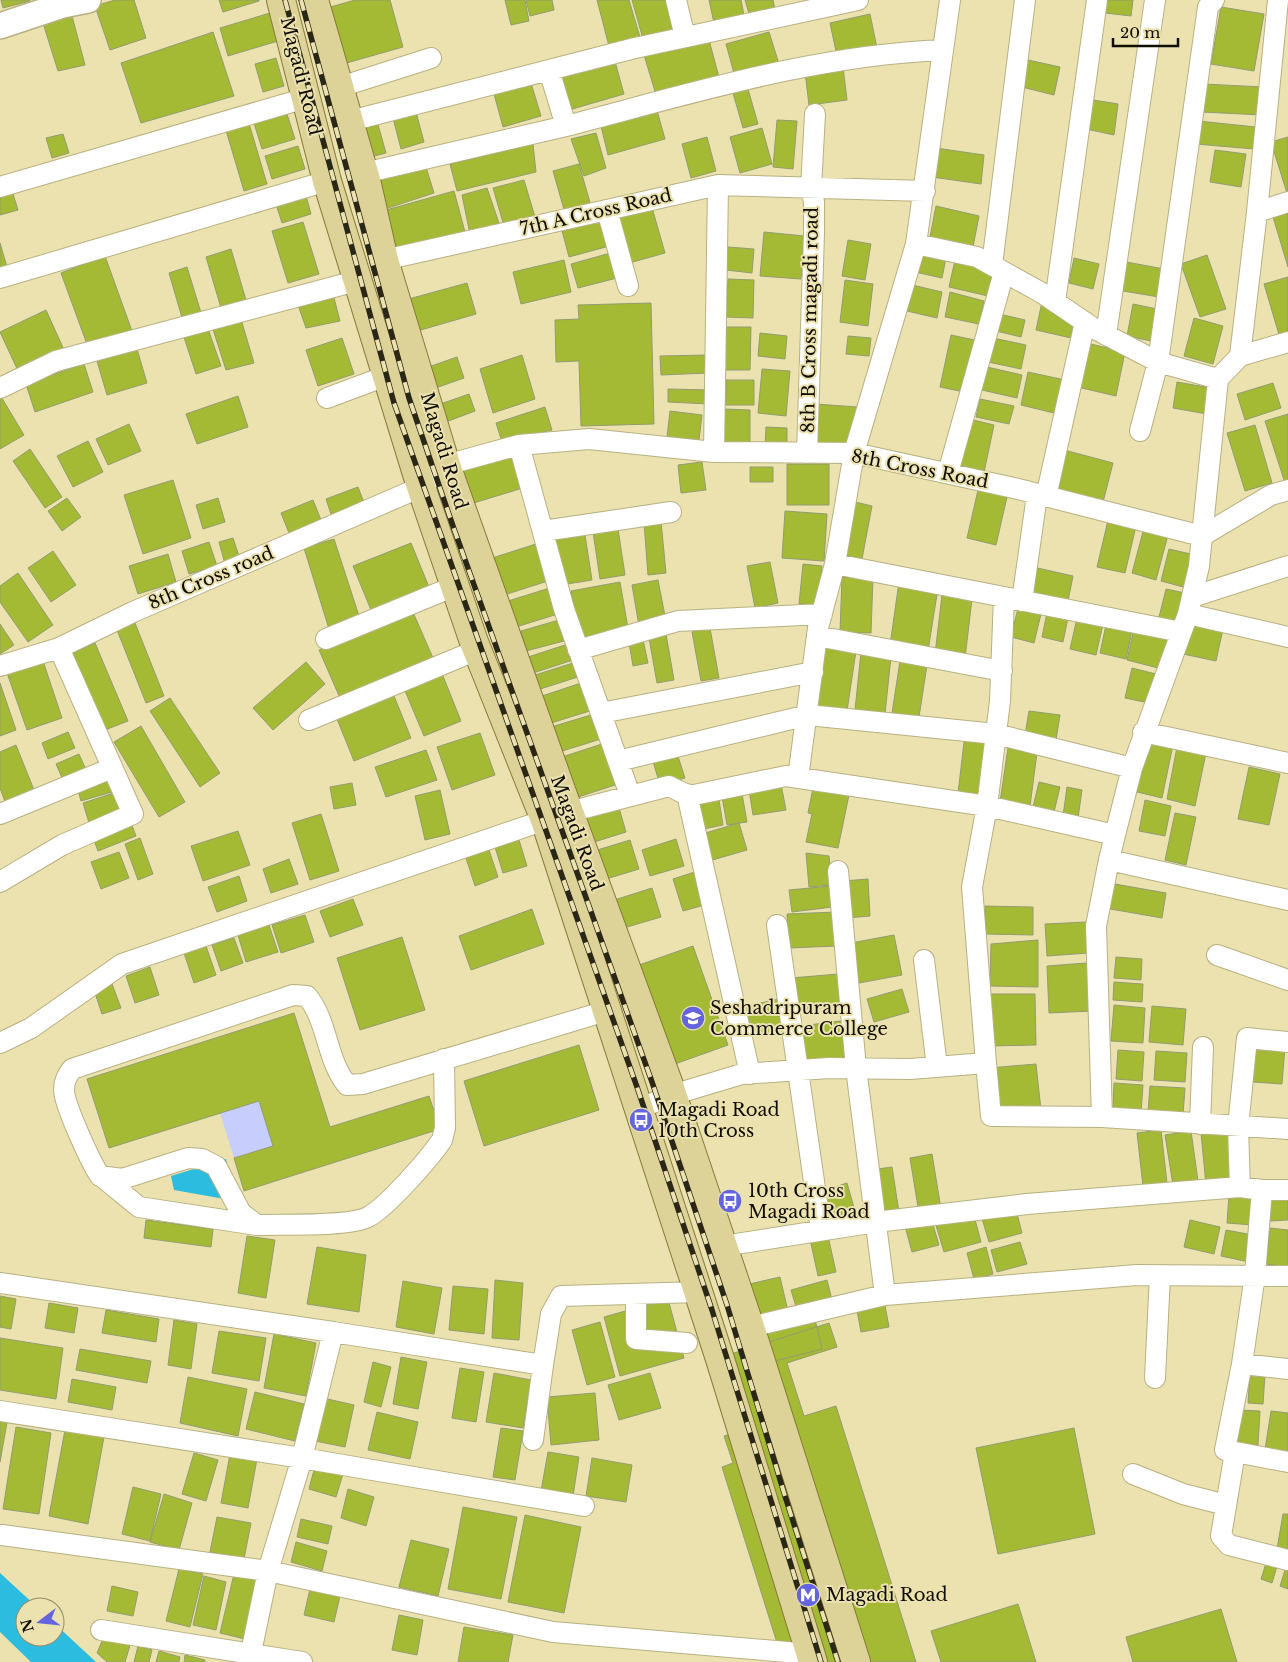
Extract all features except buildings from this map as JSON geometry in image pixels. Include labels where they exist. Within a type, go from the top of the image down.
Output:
[{"type":"main road","name":"Magadi Road","points":[[281,0],[327,181],[356,281],[421,487],[477,650],[557,816],[672,1094],[750,1327],[856,1662]]},
{"type":"main road","name":"Magadi Road","points":[[320,1],[384,260],[446,465],[557,816],[606,1011],[699,1292],[812,1658]]},
{"type":"street","points":[[0,26],[88,0]]},
{"type":"street","points":[[676,0],[685,37]]},
{"type":"street","points":[[350,121],[685,37],[858,0]]},
{"type":"street","points":[[798,778],[808,715],[817,636],[835,564],[854,453],[916,244],[925,191],[950,0]]},
{"type":"street","points":[[948,473],[998,268],[1025,0]]},
{"type":"street","points":[[1055,302],[1097,0]]},
{"type":"street","points":[[1106,335],[1155,0]]},
{"type":"street","points":[[1140,431],[1158,362],[1208,7],[1214,0]]},
{"type":"street","points":[[1240,356],[1257,212],[1278,0]]},
{"type":"street","points":[[364,173],[566,126],[744,79],[894,52],[944,50]]},
{"type":"street","points":[[340,86],[430,58]]},
{"type":"street","points":[[549,70],[566,126]]},
{"type":"street","points":[[0,187],[306,98]]},
{"type":"street","name":"8th B Cross magadi road","points":[[807,453],[814,233],[814,202],[811,188],[815,114]]},
{"type":"street","points":[[0,278],[327,181]]},
{"type":"street","points":[[714,452],[718,185]]},
{"type":"street","name":"7th A Cross Road","points":[[384,260],[718,185],[925,191]]},
{"type":"street","points":[[1257,212],[1288,202]]},
{"type":"street","points":[[607,210],[628,286]]},
{"type":"street","points":[[916,244],[977,257],[1055,302],[1106,335],[1158,362],[1218,379]]},
{"type":"street","points":[[0,388],[56,361],[356,281]]},
{"type":"street","points":[[1085,322],[1013,599],[1002,671],[987,806],[972,887],[991,1116],[1102,1117],[1288,1129]]},
{"type":"street","points":[[1102,1117],[1096,926],[1109,860],[1132,768],[1144,732],[1164,685],[1187,614],[1199,566],[1218,379],[1240,356],[1288,342]]},
{"type":"street","points":[[327,398],[386,376]]},
{"type":"street","name":"8th Cross Road","points":[[446,465],[519,445],[589,439],[714,452],[854,453],[948,473],[1202,536]]},
{"type":"street","points":[[519,445],[564,610],[630,795]]},
{"type":"street","name":"8th Cross road","points":[[0,666],[59,648],[133,612],[421,487],[446,465]]},
{"type":"street","points":[[1202,536],[1271,495],[1288,490]]},
{"type":"street","points":[[542,531],[671,512]]},
{"type":"street","points":[[835,564],[1013,599],[1187,614],[1288,637]]},
{"type":"street","points":[[1187,614],[1288,566]]},
{"type":"street","points":[[326,639],[455,586]]},
{"type":"street","points":[[578,650],[678,622],[822,614]]},
{"type":"street","points":[[817,636],[1002,671]]},
{"type":"street","points":[[0,882],[62,845],[133,814],[59,648]]},
{"type":"street","points":[[309,720],[477,650]]},
{"type":"street","points":[[601,713],[813,672]]},
{"type":"street","points":[[618,762],[808,715],[996,734],[1132,768]]},
{"type":"street","points":[[1144,732],[1288,763]]},
{"type":"street","points":[[0,814],[112,768]]},
{"type":"street","points":[[0,1043],[30,1028],[122,964],[557,816],[669,786],[687,794],[786,776],[987,806],[1115,836]]},
{"type":"street","points":[[687,794],[750,1074]]},
{"type":"street","points":[[1109,860],[1288,900]]},
{"type":"street","points":[[838,871],[856,1068],[885,1295]]},
{"type":"street","points":[[777,925],[821,1230]]},
{"type":"street","points":[[1218,955],[1288,980]]},
{"type":"street","points":[[924,960],[937,1067]]},
{"type":"street","points":[[444,1059],[446,1128],[442,1140],[386,1203],[368,1217],[345,1222],[257,1225],[139,1207],[100,1176],[91,1163],[64,1092],[65,1078],[72,1069],[293,995],[307,996],[315,1006],[338,1073],[347,1085],[363,1084],[444,1059],[606,1011]]},
{"type":"street","points":[[1240,1187],[1238,1127],[1247,1038],[1288,1042]]},
{"type":"street","points":[[1200,1124],[1203,1047]]},
{"type":"street","points":[[638,1109],[672,1094],[750,1074],[797,1070],[937,1067],[986,1063]]},
{"type":"street","points":[[100,1176],[122,1179],[188,1158],[202,1159],[216,1166],[241,1213],[257,1225]]},
{"type":"street","points":[[723,1246],[876,1222],[1027,1204],[1240,1187],[1262,1190],[1288,1190]]},
{"type":"street","points":[[1262,1190],[1256,1275],[1242,1364],[1225,1450],[1288,1462]]},
{"type":"street","points":[[750,1327],[885,1295],[1137,1275],[1288,1276]]},
{"type":"street","points":[[1155,1378],[1160,1275]]},
{"type":"street","points":[[0,1283],[543,1365]]},
{"type":"street","points":[[533,1440],[551,1314],[561,1296],[699,1292]]},
{"type":"street","points":[[636,1294],[636,1339],[687,1343]]},
{"type":"street","points":[[249,1658],[268,1571],[302,1458],[332,1332]]},
{"type":"street","points":[[1242,1364],[1288,1369]]},
{"type":"street","points":[[0,1411],[302,1458],[584,1506]]},
{"type":"street","points":[[1235,1452],[1221,1536],[1229,1545],[1288,1560]]},
{"type":"street","points":[[1133,1474],[1183,1494],[1226,1505]]},
{"type":"street","points":[[2,1535],[268,1571],[553,1632],[812,1658]]},
{"type":"street","points":[[101,1630],[249,1658],[302,1662]]},
{"type":"shaded area","points":[[259,1101],[273,1146],[234,1158],[220,1113]]},
{"type":"shaded area","points":[[226,1159],[236,1201],[174,1190],[171,1176]]},
{"type":"shaded area","points":[[0,1573],[26,1597],[15,1597],[15,1647],[0,1632]]},
{"type":"shaded area","points":[[65,1633],[96,1662],[31,1662],[16,1647],[65,1647]]},
{"type":"railway","points":[[285,0],[394,403],[637,1087],[712,1310],[821,1662]]},
{"type":"railway","points":[[301,0],[409,398],[652,1082],[727,1305],[838,1662]]},
{"type":"place","name":"Seshadripuram Commerce College","points":[[693,1018]]},
{"type":"place","name":"Magadi Road 10th Cross","points":[[641,1120]]},
{"type":"place","name":"10th Cross Magadi Road","points":[[730,1201]]},
{"type":"place","name":"Magadi Road","points":[[808,1595]]}]
